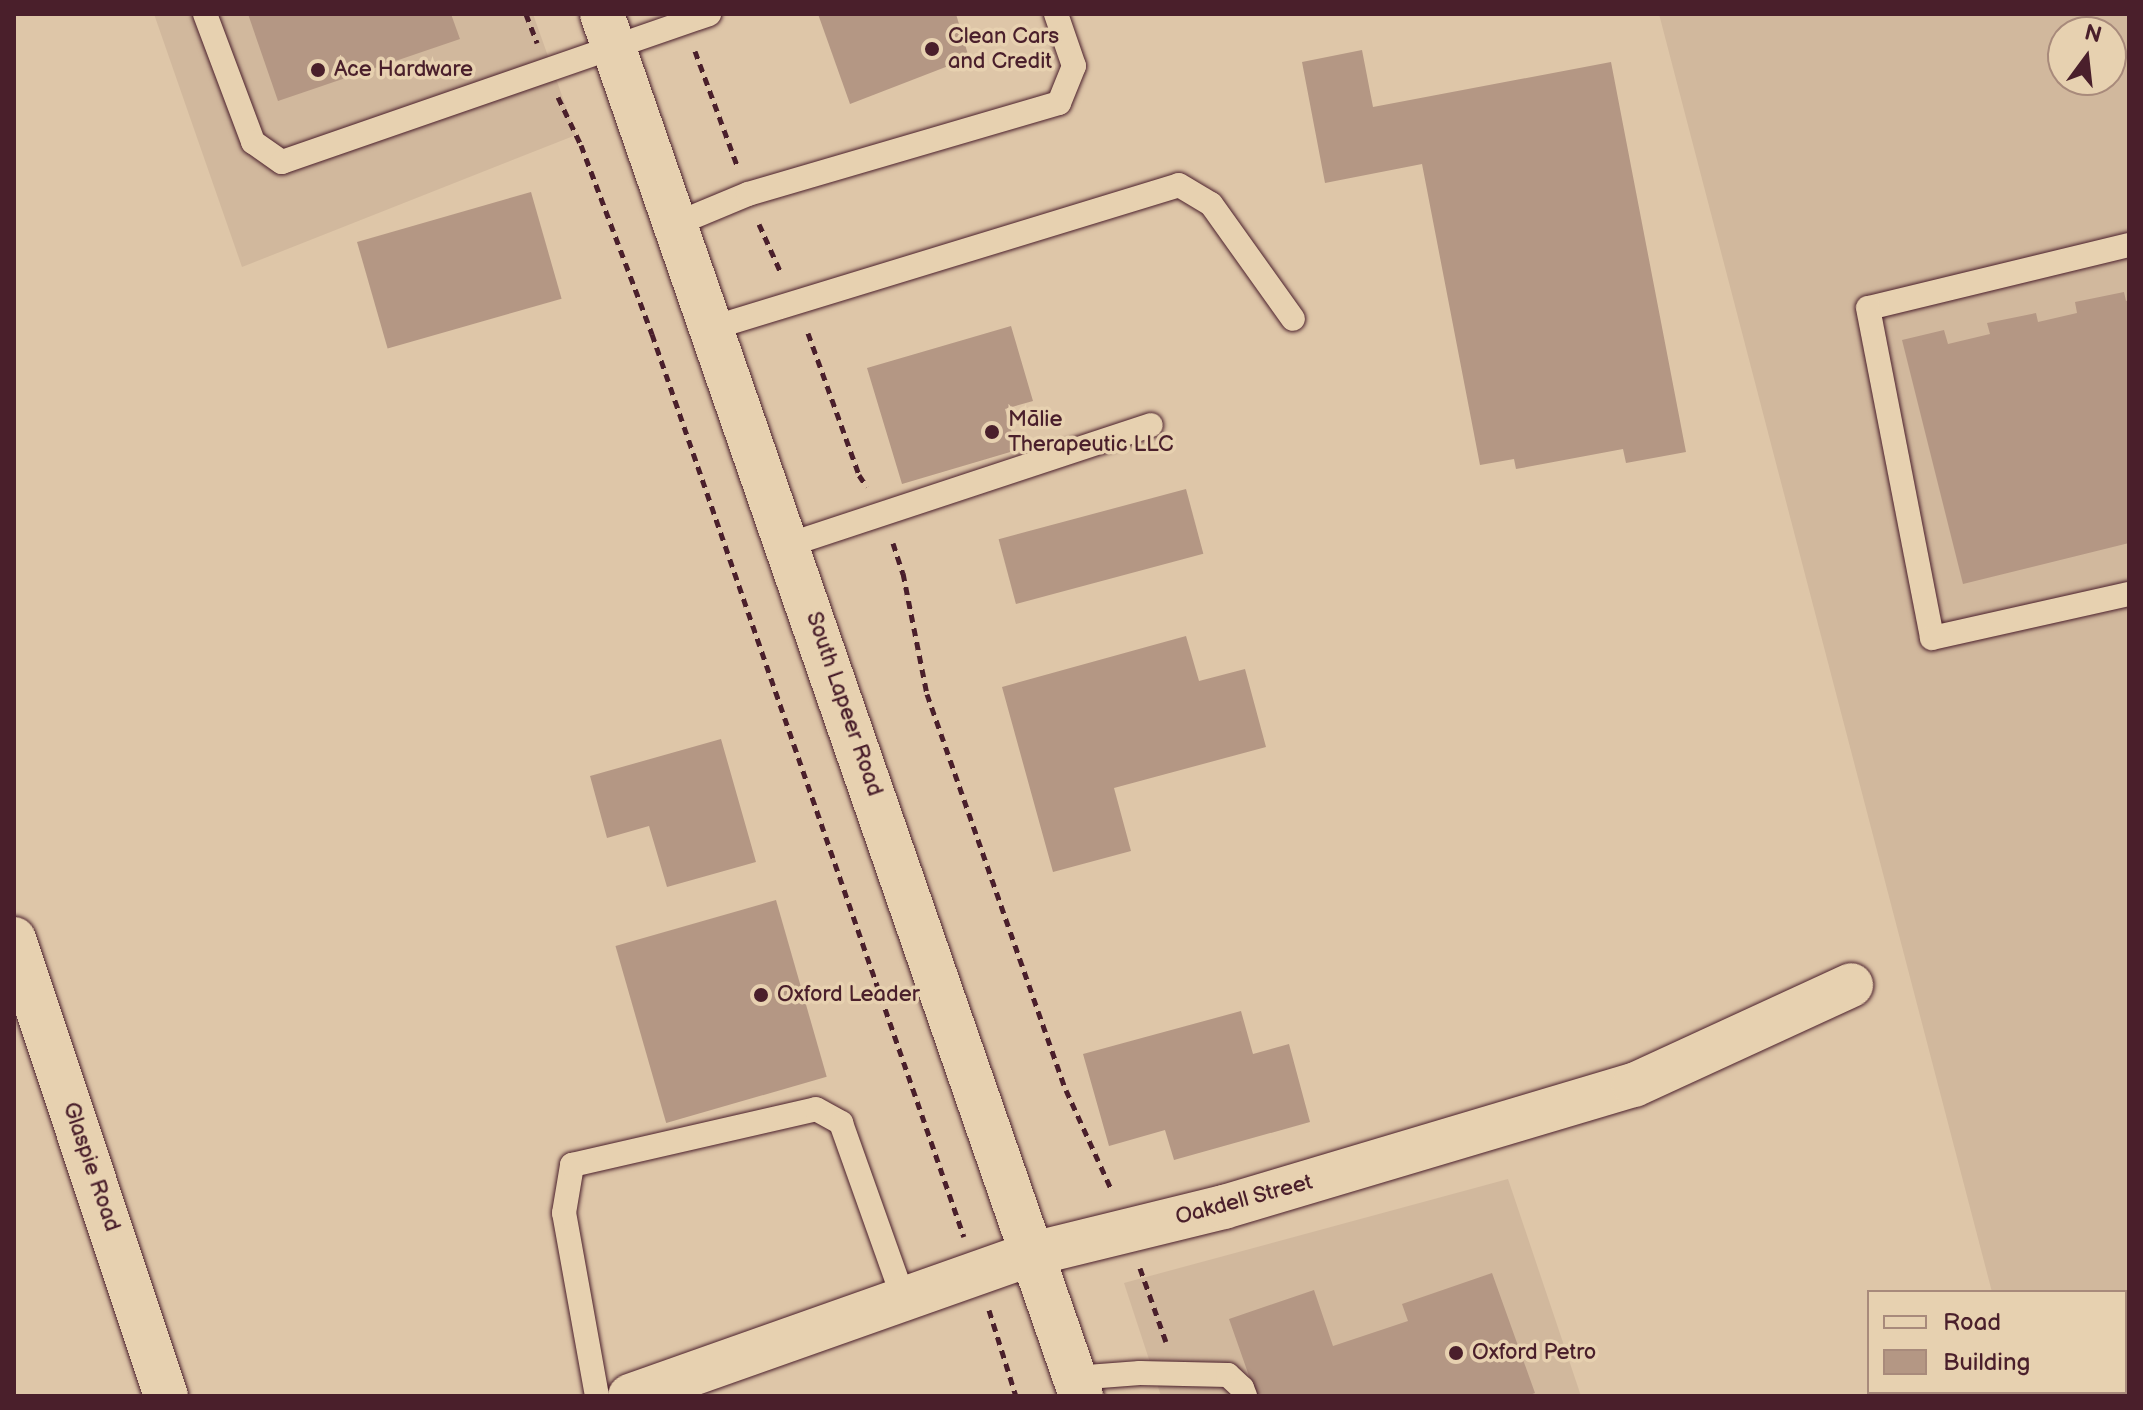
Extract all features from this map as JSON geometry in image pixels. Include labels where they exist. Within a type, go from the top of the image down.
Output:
[{"type":"street","name":"South Lapeer Road","points":[[608,32],[1078,1387]]},
{"type":"street","name":"Glaspie Road","points":[[14,939],[166,1396]]},
{"type":"street","name":"Oakdell Street","points":[[657,1391],[1032,1254],[1224,1207],[1634,1085],[1851,985]]},
{"type":"lane","points":[[205,14],[253,142],[282,162],[548,72],[608,32],[684,23],[709,14]]},
{"type":"lane","points":[[676,224],[748,194],[1059,103],[1074,66],[1056,14]]},
{"type":"lane","points":[[712,328],[1179,185],[1211,204],[1293,319]]},
{"type":"lane","points":[[2129,245],[1868,308],[1932,638],[2129,594]]},
{"type":"lane","points":[[788,545],[1151,425]]},
{"type":"lane","points":[[597,1396],[564,1213],[572,1165],[816,1109],[841,1123],[904,1300]]},
{"type":"lane","points":[[1078,1387],[1176,1373],[1228,1375],[1242,1388],[1245,1396]]},
{"type":"path","points":[[526,14],[581,145],[652,334],[977,1274],[1016,1396]]},
{"type":"path","points":[[684,23],[748,194],[812,341],[859,475],[883,514],[903,573],[927,694],[1066,1090],[1127,1231],[1176,1373]]},
{"type":"shaded area","points":[[154,14],[533,14],[576,135],[242,267]]},
{"type":"shaded area","points":[[1659,14],[2129,14],[2129,1396],[2019,1396],[2127,1394],[2127,1290],[1991,1290]]},
{"type":"shaded area","points":[[1508,1179],[1581,1396],[1161,1396],[1124,1283]]},
{"type":"building","name":"Ace Hardware","points":[[248,14],[451,14],[460,39],[278,101]]},
{"type":"building","points":[[818,14],[956,14],[969,58],[850,104]]},
{"type":"building","points":[[1362,50],[1373,107],[1611,62],[1686,452],[1626,463],[1623,449],[1516,469],[1514,459],[1480,465],[1422,164],[1325,183],[1302,62]]},
{"type":"building","points":[[531,192],[562,299],[388,349],[357,242]]},
{"type":"building","points":[[2124,292],[2126,301],[2129,300],[2129,543],[1963,584],[1902,340],[1944,330],[1948,344],[1990,334],[1987,323],[2036,313],[2038,322],[2077,313],[2075,302]]},
{"type":"building","points":[[1011,326],[1033,401],[1005,409],[1017,450],[902,484],[867,368]]},
{"type":"building","points":[[1186,489],[1203,554],[1016,604],[999,539]]},
{"type":"building","points":[[1186,636],[1199,681],[1245,669],[1266,747],[1114,788],[1131,851],[1053,872],[1002,687]]},
{"type":"building","points":[[721,739],[756,862],[667,887],[649,826],[607,838],[590,776]]},
{"type":"building","points":[[776,900],[827,1077],[666,1123],[615,946]]},
{"type":"building","points":[[1241,1011],[1253,1054],[1289,1044],[1310,1122],[1174,1160],[1165,1130],[1109,1146],[1083,1054]]},
{"type":"building","points":[[1492,1273],[1535,1393],[1527,1396],[1256,1396],[1229,1319],[1314,1290],[1333,1346],[1408,1321],[1402,1304]]},
{"type":"place","name":"Clean Cars and Credit","points":[[932,49]]},
{"type":"place","name":"Ace Hardware","points":[[318,70]]},
{"type":"place","name":"Mālie Therapeutic LLC","points":[[992,432]]},
{"type":"place","name":"Oxford Leader","points":[[761,995]]},
{"type":"place","name":"Oxford Petro","points":[[1456,1353]]}]
